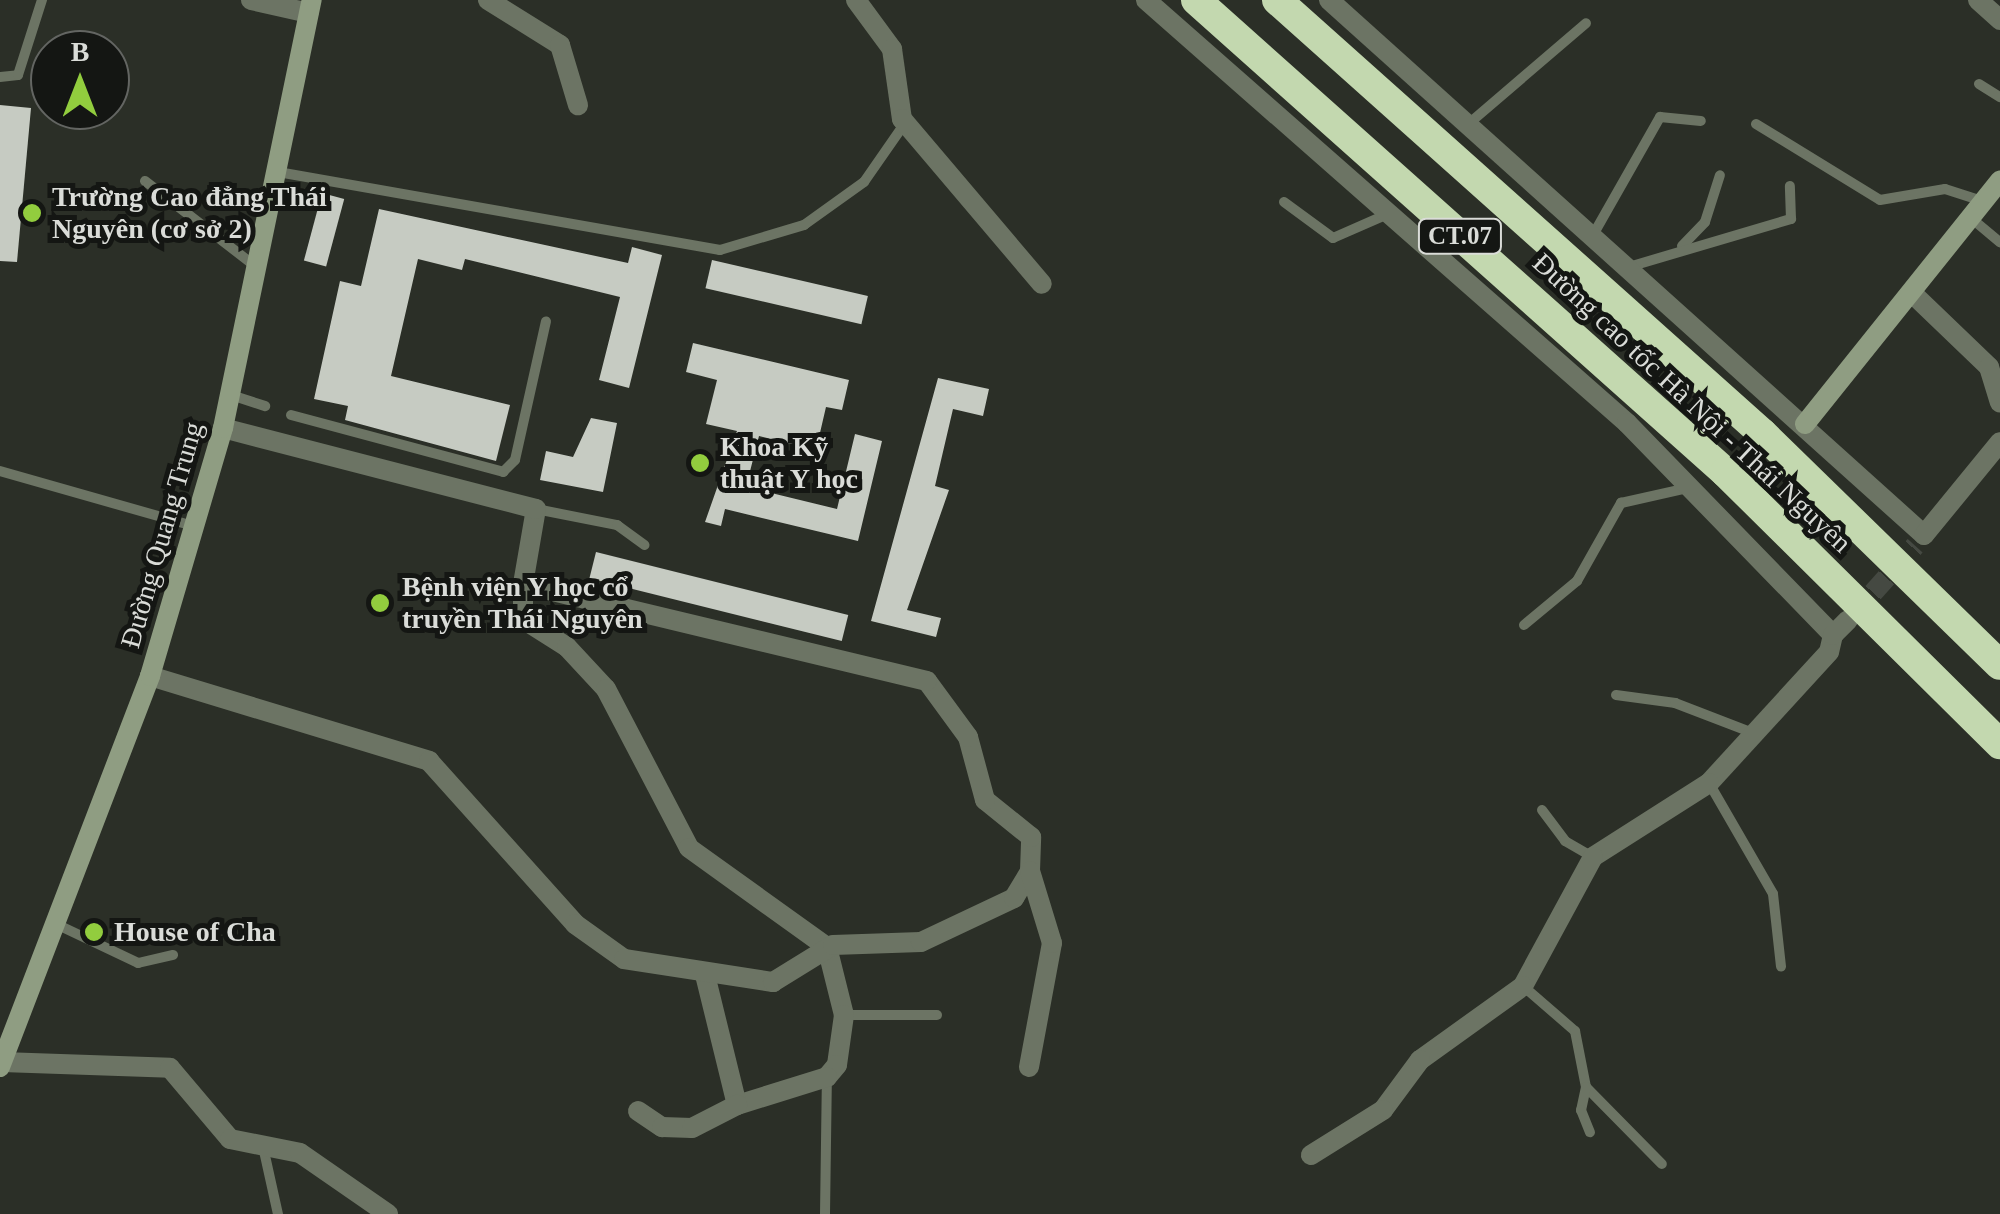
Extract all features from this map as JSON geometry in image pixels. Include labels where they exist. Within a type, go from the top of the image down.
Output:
[{"type":"highway","name":"Đường cao tốc Hà Nội - Thái Nguyên","points":[[1196,0],[1725,472],[2000,744]]},
{"type":"highway","name":"Đường cao tốc Hà Nội - Thái Nguyên","points":[[1276,0],[1762,433],[2000,665]]},
{"type":"main road","name":"Đường Quang Trung","points":[[1,1064],[150,676],[223,428],[310,7]]},
{"type":"main road","points":[[1805,424],[2000,181]]},
{"type":"street","points":[[251,0],[310,7]]},
{"type":"street","points":[[488,0],[560,45],[578,105]]},
{"type":"street","points":[[856,0],[892,49],[905,123],[1042,284]]},
{"type":"street","points":[[1146,0],[1391,213],[1694,488],[1840,627],[1829,652],[1709,783],[1592,857],[1523,986],[1420,1060],[1383,1110],[1311,1156]]},
{"type":"street","points":[[1329,0],[1465,127],[1632,266],[1805,424],[1920,540],[2000,442]]},
{"type":"street","points":[[1978,0],[2000,20]]},
{"type":"street","points":[[1913,294],[1998,377],[2000,402]]},
{"type":"street","points":[[223,428],[536,508],[523,584],[523,619],[568,647],[606,690],[689,848],[827,947],[844,1015],[827,1077],[737,1105],[674,1130],[638,1111]]},
{"type":"street","points":[[523,584],[927,681],[968,737],[985,800],[1031,837],[1030,871],[1052,943],[1029,1066]]},
{"type":"street","points":[[150,676],[429,762],[600,947],[704,975],[773,982],[827,947],[921,942],[1014,898],[1030,871]]},
{"type":"street","points":[[704,975],[737,1105]]},
{"type":"street","points":[[1,1064],[170,1068],[230,1139],[264,1151],[300,1153],[388,1214]]},
{"type":"lane","points":[[0,77],[18,74],[42,0]]},
{"type":"lane","points":[[1465,127],[1586,22]]},
{"type":"lane","points":[[1979,84],[2000,97]]},
{"type":"lane","points":[[1592,234],[1660,116],[1701,121]]},
{"type":"lane","points":[[278,172],[720,250],[804,225],[864,182],[905,123]]},
{"type":"lane","points":[[1756,124],[1880,200],[1944,189],[1977,209],[2000,242]]},
{"type":"lane","points":[[1681,246],[1701,230],[1720,175]]},
{"type":"lane","points":[[145,181],[256,267]]},
{"type":"lane","points":[[1632,266],[1681,246],[1791,219],[1790,186]]},
{"type":"lane","points":[[1284,202],[1333,238],[1391,213]]},
{"type":"lane","points":[[291,415],[504,472],[514,460],[546,321]]},
{"type":"lane","points":[[230,395],[265,406]]},
{"type":"lane","points":[[0,471],[193,526]]},
{"type":"lane","points":[[1524,625],[1589,566],[1620,503],[1694,488]]},
{"type":"lane","points":[[536,508],[618,524],[645,546]]},
{"type":"lane","points":[[1616,694],[1675,703],[1754,733]]},
{"type":"lane","points":[[1709,783],[1772,894],[1781,967]]},
{"type":"lane","points":[[1542,810],[1564,841],[1592,857]]},
{"type":"lane","points":[[55,924],[138,962],[173,955]]},
{"type":"lane","points":[[1523,986],[1575,1030],[1586,1087],[1581,1110],[1590,1132]]},
{"type":"lane","points":[[844,1015],[937,1015]]},
{"type":"lane","points":[[825,1214],[827,1077]]},
{"type":"lane","points":[[1586,1087],[1662,1164]]},
{"type":"lane","points":[[264,1151],[278,1214]]},
{"type":"building","points":[[0,105],[30,108],[17,262],[0,261]]},
{"type":"building","points":[[322,193],[344,199],[326,267],[304,261]]},
{"type":"building","points":[[379,209],[628,263],[632,247],[662,255],[629,388],[599,380],[620,297],[465,259],[462,270],[418,259],[391,376],[510,405],[496,461],[345,420],[348,406],[314,399],[340,281],[361,286]]},
{"type":"building","points":[[712,260],[868,296],[861,324],[705,288]]},
{"type":"building","points":[[693,343],[849,380],[842,410],[826,407],[816,450],[759,436],[746,487],[837,509],[855,434],[882,441],[858,541],[725,509],[721,526],[705,522],[737,431],[706,424],[717,380],[686,372]]},
{"type":"building","points":[[938,378],[989,389],[983,416],[953,409],[935,486],[949,490],[907,610],[941,618],[936,637],[871,621]]},
{"type":"building","points":[[591,418],[617,423],[603,492],[540,480],[546,451],[573,457]]},
{"type":"building","points":[[596,552],[848,615],[842,641],[589,578]]},
{"type":"tunnel","points":[[1853,615],[1915,546]]},
{"type":"place","name":"Trường Cao đẳng Thái Nguyên (cơ sở 2)","points":[[32,213]]},
{"type":"place","name":"Khoa Kỹ thuật Y học","points":[[700,463]]},
{"type":"place","name":"Bệnh viện Y học cổ truyền Thái Nguyên","points":[[380,603]]},
{"type":"place","name":"House of Cha","points":[[94,932]]}]
